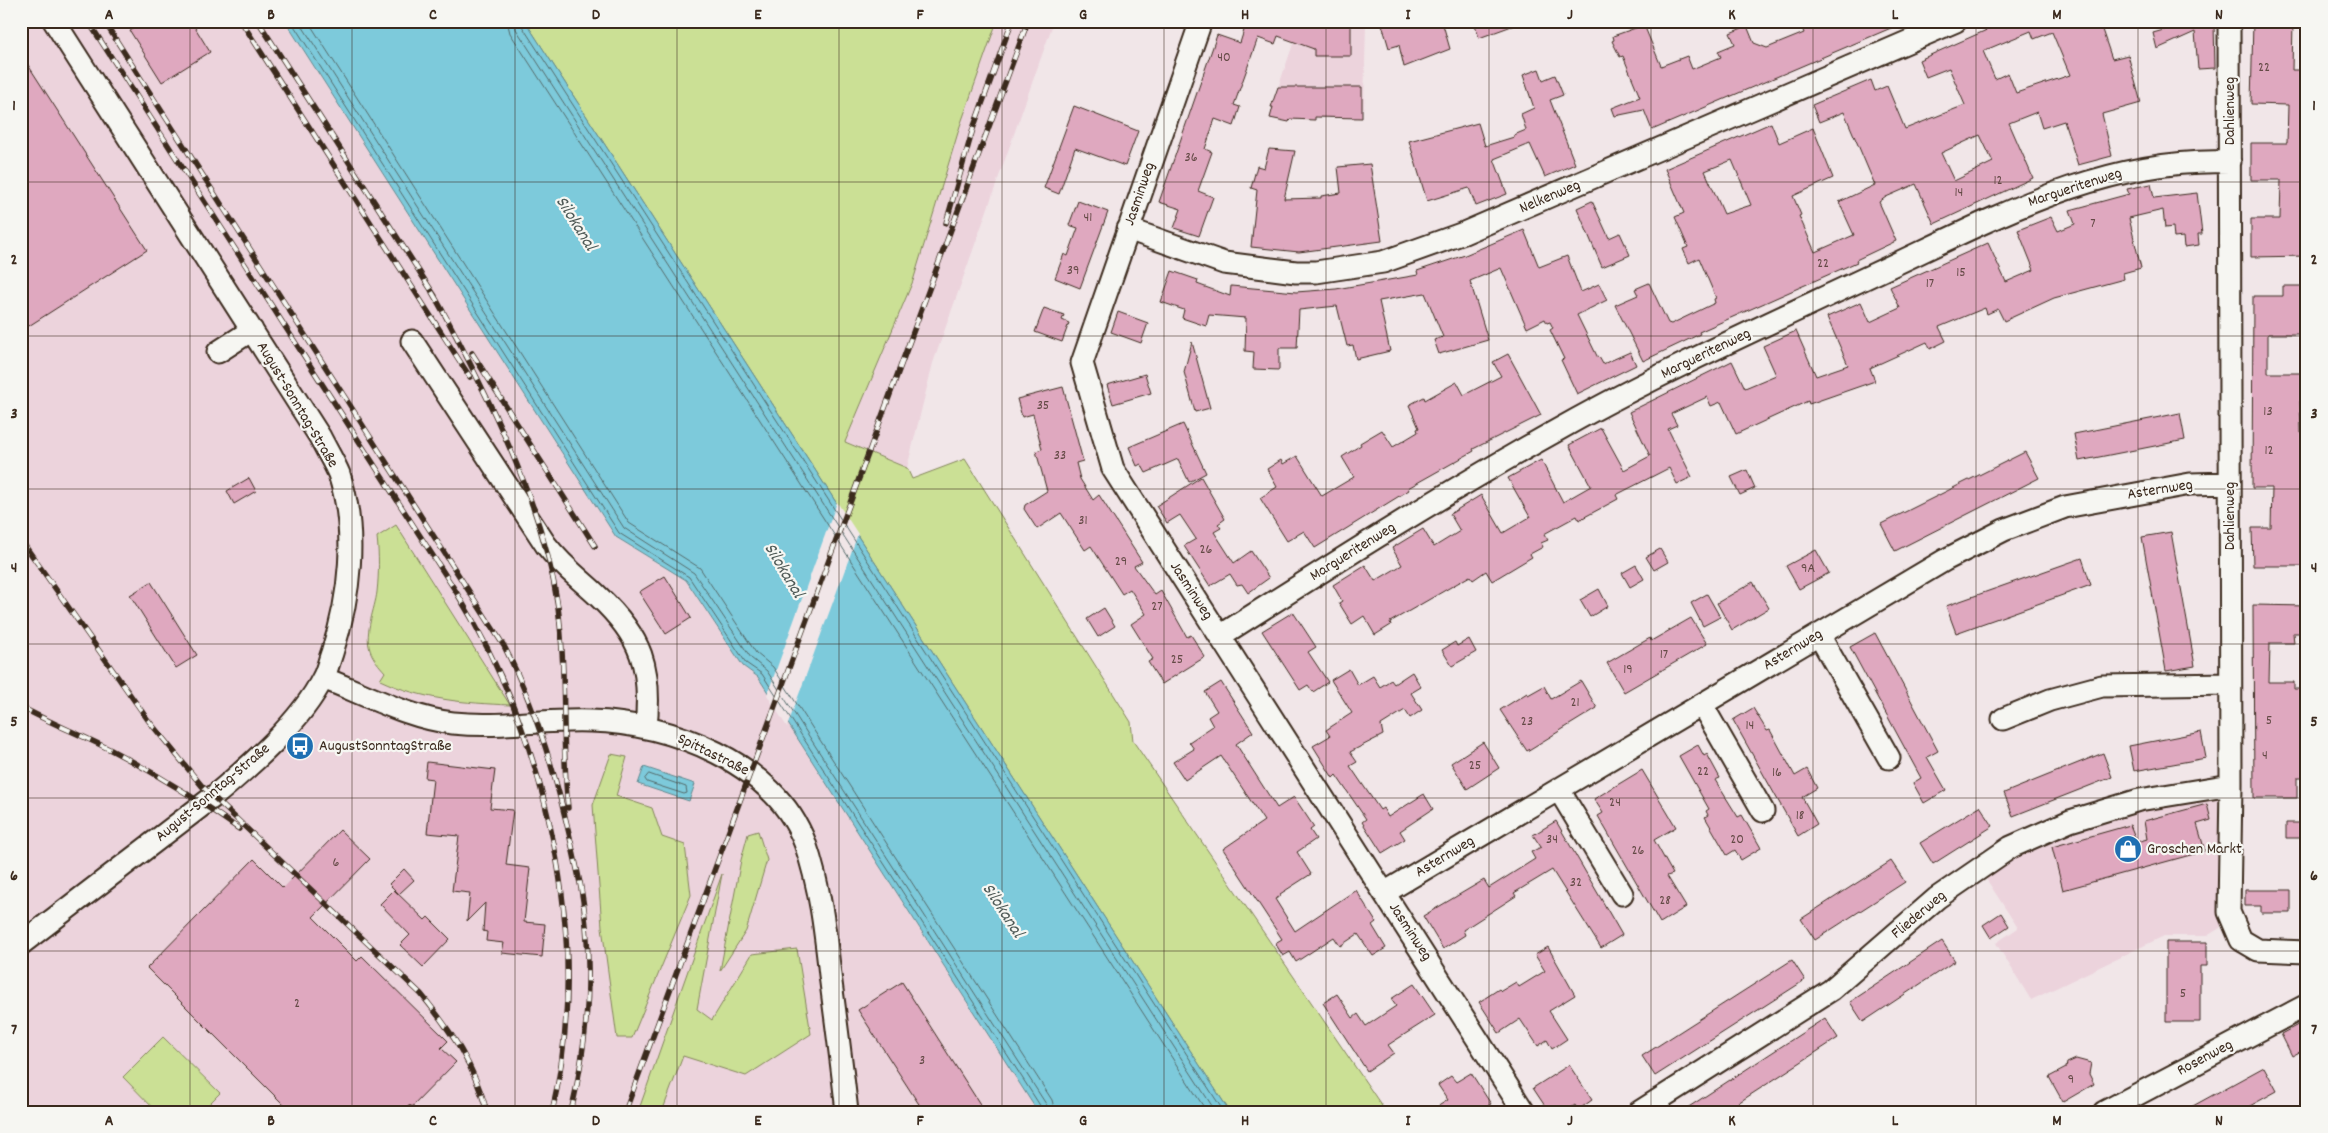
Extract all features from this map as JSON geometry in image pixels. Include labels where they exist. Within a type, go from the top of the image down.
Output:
[{"type":"street","name":"August-Sonntag-Straße","points":[[21,944],[244,771],[284,732],[323,678],[340,628],[347,595],[349,536],[339,474],[320,437],[54,21]]},
{"type":"street","name":"Jasminweg","points":[[1201,21],[1082,363],[1113,469],[1524,1112]]},
{"type":"street","name":"Nelkenweg","points":[[1128,229],[1224,263],[1296,272],[1316,272],[1382,262],[1464,233],[1956,21]]},
{"type":"street","name":"Dahlienweg","points":[[2229,21],[2231,785],[2229,912],[2241,940],[2258,950],[2307,952]]},
{"type":"street","name":"Margueritenweg","points":[[1220,636],[1454,490],[1572,422],[1711,350],[2027,203],[2085,183],[2138,168],[2182,162],[2230,162]]},
{"type":"street","points":[[218,352],[252,330]]},
{"type":"street","points":[[412,341],[546,545],[571,574],[608,605],[634,640],[644,659],[648,673],[649,690],[646,727]]},
{"type":"street","name":"Asternweg","points":[[1384,893],[1945,560],[2004,530],[2065,507],[2190,484],[2230,483]]},
{"type":"street","points":[[1819,634],[1889,758]]},
{"type":"street","name":"Spittastraße","points":[[323,678],[417,715],[452,723],[490,725],[592,721],[646,727],[684,739],[733,762],[758,778],[778,796],[795,822],[805,843],[819,891],[847,1112]]},
{"type":"street","points":[[2003,718],[2050,700],[2102,686],[2230,684]]},
{"type":"street","points":[[1702,705],[1762,812]]},
{"type":"street","name":"Fliederweg","points":[[1639,1112],[1832,990],[1937,898],[2011,847],[2070,821],[2139,800],[2231,785]]},
{"type":"street","points":[[1559,790],[1622,894]]},
{"type":"street","name":"Rosenweg","points":[[2104,1112],[2307,1005]]},
{"type":"shaded area","points":[[21,21],[285,21],[616,537],[686,580],[743,666],[758,677],[1038,1112],[21,1112]],"holes":[[[377,537],[510,705],[468,703],[381,680],[386,672],[376,662],[369,648],[369,632],[377,593],[380,559]]]},
{"type":"shaded area","points":[[997,21],[1054,21],[933,363],[907,468],[845,442],[913,281],[960,126]]},
{"type":"shaded area","points":[[1301,21],[1366,21],[1364,108],[1271,108]]},
{"type":"shaded area","points":[[2231,785],[2229,912],[2220,928],[2207,936],[2164,936],[2031,1000],[1996,943],[2018,928],[1985,877],[2011,847]]},
{"type":"green space","points":[[525,21],[997,21],[960,126],[913,281],[845,442],[907,468],[912,479],[965,459],[1131,722],[1133,741],[1386,1112],[1230,1112]]},
{"type":"green space","points":[[396,525],[510,705],[477,703],[428,696],[396,687],[380,680],[385,672],[376,662],[368,643],[370,621],[378,585],[377,537]]},
{"type":"green space","points":[[611,754],[627,757],[616,796],[652,808],[662,837],[685,845],[691,895],[632,1038],[617,1038],[602,927],[593,805]]},
{"type":"green space","points":[[758,831],[767,860],[746,931],[720,971],[741,860],[748,834]]},
{"type":"green space","points":[[722,874],[697,1009],[712,1020],[752,954],[797,949],[811,1034],[746,1076],[683,1056],[662,1112],[638,1112]]},
{"type":"green space","points":[[163,1037],[220,1093],[201,1112],[157,1112],[123,1077]]},
{"type":"water","name":"Silokanal","points":[[285,21],[525,21],[1230,1112],[1038,1112],[758,677],[743,666],[686,580],[616,537]]},
{"type":"water","points":[[644,767],[695,784],[689,801],[638,784]]},
{"type":"pier","points":[[837,502],[858,534],[787,727],[767,695]]},
{"type":"building","points":[[146,21],[191,21],[210,52],[162,82],[130,31]]},
{"type":"building","points":[[1244,21],[1351,21],[1351,56],[1314,56],[1314,49],[1278,36],[1275,44],[1258,38],[1234,105],[1240,107],[1234,126],[1215,119],[1205,149],[1212,152],[1198,191],[1213,197],[1199,236],[1174,228],[1181,209],[1159,202],[1217,35],[1240,43],[1246,24]]},
{"type":"building","points":[[1381,21],[1442,21],[1450,49],[1404,67],[1399,45],[1389,48]]},
{"type":"building","points":[[1474,21],[1520,21],[1520,23],[1479,38]]},
{"type":"building","points":[[1799,21],[1905,22],[1652,130],[1644,110],[1615,116],[1612,108],[1640,97],[1623,56],[1620,57],[1612,41],[1614,40],[1613,36],[1644,25],[1661,66],[1687,56],[1692,69],[1721,57],[1718,51],[1735,44],[1730,33],[1747,26],[1754,43],[1767,48],[1804,33]]},
{"type":"building","points":[[2007,21],[2099,21],[2112,59],[2128,55],[2141,103],[2102,114],[2112,156],[2078,165],[2064,121],[2042,128],[2037,112],[2009,123],[2033,178],[1934,224],[1916,184],[1886,197],[1879,202],[1896,241],[1856,260],[1857,262],[1699,332],[1700,334],[1643,361],[1615,305],[1638,295],[1635,289],[1649,283],[1668,323],[1671,324],[1715,303],[1714,299],[1716,298],[1699,258],[1689,263],[1683,249],[1688,247],[1675,217],[1684,213],[1665,169],[1771,123],[1779,143],[1813,128],[1833,178],[1793,196],[1801,215],[1799,216],[1815,252],[1854,235],[1839,202],[1875,185],[1844,112],[1819,122],[1812,105],[1871,80],[1875,91],[1887,86],[1905,129],[1965,105],[1949,68],[1926,77],[1919,60]],"holes":[[[2031,31],[2034,39],[2052,32],[2070,75],[2016,93],[2008,73],[1995,79],[1983,51]],[[1980,135],[1993,162],[1954,181],[1941,153]],[[1732,160],[1751,205],[1724,214],[1705,171]]]},
{"type":"building","points":[[2172,21],[2216,21],[2214,24],[2215,68],[2198,69],[2195,32],[2157,49],[2153,33],[2174,27]]},
{"type":"building","points":[[2253,21],[2293,21],[2292,70],[2307,70],[2307,109],[2303,109],[2303,146],[2307,146],[2307,256],[2251,257],[2251,219],[2280,219],[2281,180],[2251,180],[2251,143],[2287,143],[2288,105],[2251,104]]},
{"type":"building","points":[[21,54],[147,250],[21,331]]},
{"type":"building","points":[[1539,69],[1543,80],[1555,75],[1563,95],[1550,100],[1575,164],[1545,177],[1530,144],[1494,159],[1507,194],[1476,206],[1469,188],[1427,201],[1409,141],[1478,123],[1485,146],[1514,137],[1514,135],[1526,130],[1521,114],[1534,108],[1523,75]]},
{"type":"building","points":[[1278,87],[1362,87],[1362,118],[1315,117],[1315,120],[1290,119],[1289,122],[1270,118],[1273,107],[1271,107]]},
{"type":"building","points":[[1074,106],[1138,131],[1125,166],[1075,148],[1059,194],[1044,188]]},
{"type":"building","points":[[1269,149],[1295,151],[1284,199],[1321,198],[1321,196],[1341,193],[1338,167],[1370,164],[1382,241],[1299,252],[1251,247],[1257,190],[1251,188],[1257,166],[1264,168]]},
{"type":"building","points":[[2151,184],[2154,198],[2197,193],[2202,234],[2198,234],[2199,245],[2184,247],[2183,237],[2174,238],[2173,227],[2165,228],[2163,210],[2129,218],[2141,268],[2123,273],[2124,279],[2054,298],[2004,321],[1998,309],[1987,314],[1985,308],[1939,327],[1946,341],[1930,349],[1927,342],[1870,368],[1875,381],[1809,404],[1808,401],[1736,434],[1721,402],[1711,406],[1707,397],[1671,414],[1677,425],[1668,429],[1692,477],[1677,484],[1669,468],[1616,495],[1618,499],[1579,520],[1577,516],[1544,534],[1548,540],[1541,543],[1543,547],[1530,554],[1532,557],[1492,581],[1486,571],[1473,580],[1470,576],[1390,622],[1391,625],[1375,635],[1364,616],[1352,624],[1339,603],[1342,601],[1333,585],[1365,565],[1375,581],[1402,565],[1392,548],[1423,529],[1434,547],[1460,531],[1450,514],[1481,495],[1503,533],[1530,517],[1508,478],[1541,460],[1563,502],[1591,486],[1569,445],[1601,428],[1624,470],[1650,456],[1629,412],[1732,361],[1745,388],[1776,375],[1763,346],[1796,331],[1816,376],[1848,365],[1827,317],[1861,302],[1870,322],[1900,308],[1890,287],[1988,243],[2006,282],[2034,270],[2018,230],[2051,217],[2058,231],[2075,224],[2070,210],[2129,194],[2127,189]]},
{"type":"building","points":[[1078,201],[1108,212],[1080,288],[1055,278],[1064,254],[1068,256],[1078,228],[1069,225]]},
{"type":"building","points":[[1592,201],[1609,238],[1620,233],[1630,255],[1602,267],[1577,208]]},
{"type":"building","points":[[1524,230],[1539,267],[1567,256],[1581,292],[1599,284],[1607,300],[1577,315],[1598,358],[1603,364],[1630,352],[1636,365],[1577,394],[1561,360],[1564,359],[1550,330],[1553,328],[1550,322],[1547,323],[1545,319],[1527,328],[1501,268],[1470,281],[1488,340],[1439,354],[1434,340],[1443,337],[1425,293],[1379,301],[1390,351],[1356,359],[1353,345],[1347,346],[1337,306],[1299,310],[1297,348],[1279,348],[1279,370],[1253,369],[1254,352],[1245,351],[1246,318],[1209,315],[1206,326],[1182,318],[1184,310],[1161,302],[1172,271],[1198,280],[1197,284],[1230,296],[1231,286],[1296,292],[1336,289],[1418,275],[1417,271],[1465,255]]},
{"type":"building","points":[[2283,286],[2305,286],[2307,334],[2268,334],[2268,373],[2307,373],[2307,401],[2300,401],[2301,433],[2307,433],[2307,566],[2253,566],[2252,528],[2271,528],[2272,488],[2252,488],[2253,296],[2283,296]]},
{"type":"building","points":[[1044,308],[1064,315],[1062,320],[1069,323],[1062,342],[1035,332]]},
{"type":"building","points":[[1118,312],[1148,323],[1141,343],[1111,332]]},
{"type":"building","points":[[1192,342],[1210,408],[1195,412],[1184,372]]},
{"type":"building","points":[[1508,354],[1541,415],[1473,449],[1474,451],[1408,488],[1409,490],[1315,548],[1304,531],[1287,541],[1260,498],[1277,487],[1267,469],[1281,460],[1283,464],[1297,456],[1322,496],[1354,477],[1342,457],[1361,445],[1360,443],[1382,430],[1393,447],[1418,432],[1417,429],[1419,428],[1409,405],[1424,397],[1425,400],[1457,382],[1464,395],[1501,376],[1493,362]]},
{"type":"building","points":[[1145,374],[1151,393],[1113,404],[1107,385]]},
{"type":"building","points":[[1063,387],[1083,461],[1076,463],[1080,479],[1093,500],[1099,495],[1142,562],[1134,566],[1155,595],[1161,591],[1187,637],[1191,635],[1205,657],[1162,684],[1148,662],[1153,659],[1131,624],[1146,614],[1130,589],[1122,594],[1091,546],[1085,550],[1061,513],[1037,529],[1024,509],[1025,505],[1047,491],[1036,451],[1042,449],[1033,414],[1022,417],[1017,399]]},
{"type":"building","points":[[2180,413],[2185,440],[2079,461],[2074,434]]},
{"type":"building","points":[[1183,424],[1206,473],[1189,482],[1178,459],[1146,473],[1141,464],[1137,466],[1129,447]]},
{"type":"building","points":[[2025,452],[2039,478],[1895,551],[1881,524]]},
{"type":"building","points":[[1747,470],[1755,488],[1740,495],[1731,477]]},
{"type":"building","points":[[1201,477],[1225,519],[1218,524],[1221,528],[1214,532],[1234,563],[1251,551],[1269,578],[1248,593],[1242,584],[1237,585],[1230,574],[1210,586],[1184,546],[1196,539],[1180,515],[1167,523],[1156,506]]},
{"type":"building","points":[[249,478],[256,491],[234,504],[227,491]]},
{"type":"building","points":[[2171,532],[2195,666],[2166,671],[2142,537]]},
{"type":"building","points":[[1660,549],[1668,562],[1654,570],[1646,557]]},
{"type":"building","points":[[1816,550],[1829,573],[1799,589],[1786,566]]},
{"type":"building","points":[[2082,558],[2091,585],[1956,633],[1946,606]]},
{"type":"building","points":[[1636,565],[1644,579],[1630,587],[1622,573]]},
{"type":"building","points":[[665,576],[691,618],[666,634],[639,592]]},
{"type":"building","points":[[151,582],[197,655],[176,668],[130,595]]},
{"type":"building","points":[[1753,582],[1769,608],[1732,630],[1717,603]]},
{"type":"building","points":[[1599,589],[1608,606],[1590,617],[1580,600]]},
{"type":"building","points":[[1707,594],[1720,617],[1703,626],[1691,603]]},
{"type":"building","points":[[2253,605],[2307,606],[2307,633],[2293,633],[2294,643],[2270,643],[2269,682],[2294,682],[2294,689],[2307,689],[2307,778],[2297,778],[2297,798],[2254,798]]},
{"type":"building","points":[[1104,608],[1115,626],[1098,637],[1087,619]]},
{"type":"building","points":[[1293,612],[1316,647],[1308,652],[1328,682],[1313,692],[1308,685],[1300,690],[1262,631]]},
{"type":"building","points":[[1691,618],[1707,644],[1624,692],[1607,663],[1650,638],[1651,641]]},
{"type":"building","points":[[1875,633],[1938,751],[1927,757],[1946,790],[1924,803],[1913,783],[1921,778],[1850,647]]},
{"type":"building","points":[[1469,639],[1476,652],[1452,666],[1442,650],[1455,642],[1457,646]]},
{"type":"building","points":[[1349,669],[1358,685],[1373,676],[1380,687],[1391,680],[1394,684],[1412,672],[1421,687],[1411,693],[1422,710],[1410,718],[1405,710],[1381,725],[1383,735],[1350,752],[1357,762],[1350,766],[1380,810],[1383,808],[1388,817],[1424,794],[1433,809],[1400,831],[1405,839],[1382,853],[1362,822],[1366,819],[1336,775],[1333,778],[1313,746],[1330,736],[1326,730],[1352,713],[1331,680]]},
{"type":"building","points":[[1581,681],[1597,708],[1527,751],[1500,710],[1527,693],[1528,695],[1544,686],[1551,699]]},
{"type":"building","points":[[1221,682],[1253,732],[1236,744],[1259,780],[1277,808],[1294,797],[1314,827],[1310,830],[1316,839],[1297,852],[1311,874],[1275,899],[1295,931],[1356,890],[1376,922],[1372,925],[1386,948],[1373,956],[1358,934],[1340,946],[1334,937],[1296,962],[1290,952],[1283,956],[1275,943],[1282,939],[1223,849],[1264,821],[1221,756],[1185,780],[1173,762],[1194,749],[1189,742],[1213,726],[1208,717],[1217,711],[1205,692]]},
{"type":"building","points":[[1753,708],[1767,731],[1770,730],[1795,776],[1807,769],[1817,788],[1802,797],[1817,824],[1798,836],[1733,720]]},
{"type":"building","points":[[2201,732],[2206,758],[2134,771],[2129,746]]},
{"type":"building","points":[[1483,742],[1499,768],[1467,789],[1451,763]]},
{"type":"building","points":[[1698,745],[1704,756],[1707,754],[1720,778],[1715,780],[1738,817],[1742,815],[1761,848],[1741,860],[1735,850],[1727,855],[1705,817],[1708,815],[1706,811],[1709,809],[1679,756]]},
{"type":"building","points":[[2103,753],[2112,777],[2013,816],[2004,793]]},
{"type":"building","points":[[427,762],[495,770],[490,808],[513,810],[506,865],[530,868],[524,922],[545,924],[542,957],[502,953],[504,943],[486,941],[487,932],[483,931],[485,903],[467,921],[470,893],[452,891],[459,836],[427,833],[433,779],[425,778]]},
{"type":"building","points":[[1642,770],[1676,827],[1654,840],[1673,874],[1667,876],[1686,907],[1660,923],[1598,816],[1603,813],[1594,799]]},
{"type":"building","name":"Groschen Markt","points":[[2207,804],[2211,820],[2197,824],[2205,851],[2063,890],[2052,847],[2130,825],[2137,842],[2147,839],[2144,821]]},
{"type":"building","points":[[1980,806],[1993,826],[1933,864],[1920,843]]},
{"type":"building","points":[[1556,821],[1622,935],[1601,948],[1552,870],[1514,893],[1516,896],[1463,930],[1465,935],[1443,949],[1423,916],[1484,880],[1489,888],[1535,859],[1531,852],[1541,847],[1533,835]]},
{"type":"building","points":[[2286,823],[2303,823],[2303,838],[2286,838]]},
{"type":"building","points":[[340,830],[370,859],[313,917],[357,961],[362,956],[448,1041],[441,1048],[456,1062],[407,1112],[291,1112],[147,968],[254,859],[283,888]]},
{"type":"building","points":[[1891,861],[1905,882],[1815,940],[1801,919]]},
{"type":"building","points":[[404,869],[414,880],[399,894],[389,884]]},
{"type":"building","points":[[394,890],[425,920],[428,917],[450,939],[423,967],[400,945],[410,935],[380,904]]},
{"type":"building","points":[[2245,890],[2291,890],[2291,913],[2261,913],[2261,906],[2245,906]]},
{"type":"building","points":[[2001,913],[2009,926],[1991,938],[1983,925]]},
{"type":"building","points":[[1942,941],[1955,961],[1863,1022],[1850,1002]]},
{"type":"building","points":[[2166,942],[2207,942],[2207,966],[2200,966],[2200,1022],[2166,1022]]},
{"type":"building","points":[[1548,947],[1575,995],[1549,1011],[1567,1039],[1552,1049],[1547,1040],[1538,1046],[1520,1019],[1499,1033],[1479,1002],[1499,989],[1501,991],[1516,982],[1519,987],[1545,971],[1535,955]]},
{"type":"building","points":[[1792,960],[1805,980],[1655,1076],[1642,1056]]},
{"type":"building","points":[[902,982],[985,1112],[924,1112],[858,1010]]},
{"type":"building","points":[[1414,984],[1435,1015],[1388,1045],[1394,1053],[1367,1071],[1323,1003],[1337,994],[1353,1018],[1358,1014],[1366,1026],[1396,1006],[1391,999]]},
{"type":"building","points":[[1825,1018],[1838,1038],[1724,1112],[1681,1112]]},
{"type":"building","points":[[2307,1020],[2307,1048],[2292,1056],[2281,1034]]},
{"type":"building","points":[[2076,1059],[2091,1063],[2089,1074],[2094,1084],[2063,1102],[2049,1077],[2066,1068],[2067,1063]]},
{"type":"building","points":[[1569,1065],[1592,1100],[1578,1110],[1575,1105],[1565,1112],[1549,1112],[1533,1088]]},
{"type":"building","points":[[2264,1067],[2277,1091],[2239,1112],[2182,1112]]},
{"type":"building","points":[[1471,1073],[1491,1104],[1479,1112],[1429,1112],[1448,1100],[1438,1085],[1451,1076],[1456,1082]]},
{"type":"railway","points":[[88,21],[455,590],[487,648],[515,710],[537,775],[553,842],[564,910],[567,978],[563,1046],[552,1112]]},
{"type":"railway","points":[[104,21],[504,646],[530,704],[551,764],[581,888]]},
{"type":"railway","points":[[241,21],[470,377]]},
{"type":"railway","points":[[258,21],[435,296]]},
{"type":"railway","points":[[946,223],[973,129],[1012,21]]},
{"type":"railway","points":[[625,1112],[1028,21]]},
{"type":"railway","points":[[432,292],[467,357],[510,448],[530,499],[547,552],[561,632],[568,808]]},
{"type":"railway","points":[[472,353],[595,546]]},
{"type":"railway","points":[[21,540],[148,720],[202,786],[421,994],[443,1022],[469,1064],[487,1112]]},
{"type":"railway","points":[[21,707],[144,768],[193,797],[239,829]]},
{"type":"railway","points":[[571,1112],[582,1055],[588,997],[587,939],[580,882]]},
{"type":"railway","points":[[410,1108],[412,1112]]},
{"type":"place","name":"AugustSonntagStraße","points":[[300,746]]},
{"type":"place","name":"Groschen Markt","points":[[2128,849]]}]
